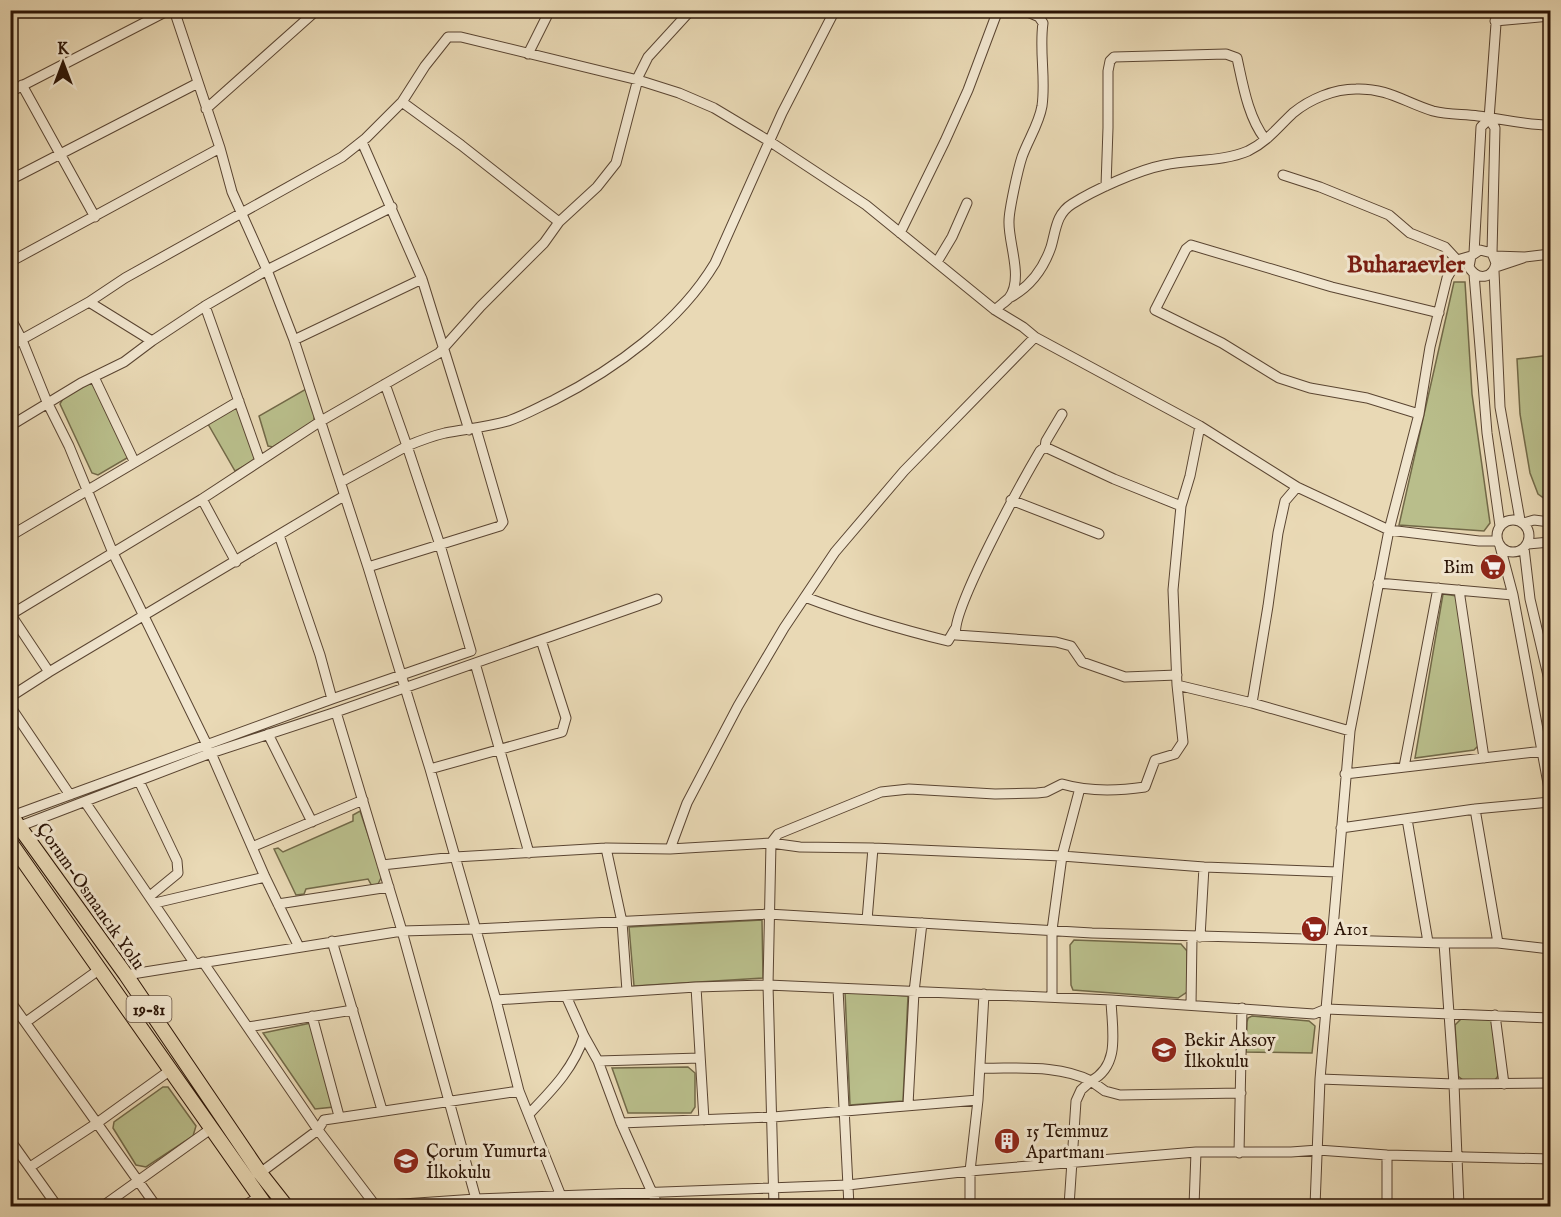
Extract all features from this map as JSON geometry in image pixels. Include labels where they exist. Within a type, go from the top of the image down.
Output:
[{"type":"highway","name":"Çorum-Osmancık Yolu","points":[[13,821],[126,975],[260,1173],[286,1206]]},
{"type":"highway","name":"Çorum-Osmancık Yolu","points":[[10,842],[172,1069],[263,1202]]},
{"type":"street","points":[[10,92],[169,10]]},
{"type":"street","points":[[174,10],[220,148],[232,192],[267,270],[294,340],[321,421],[430,768],[496,1000],[519,1091],[565,1206]]},
{"type":"street","points":[[206,109],[317,10]]},
{"type":"street","points":[[528,54],[550,10]]},
{"type":"street","points":[[49,672],[11,615],[202,499],[321,421],[444,349],[481,306],[544,243],[559,222],[597,187],[616,163],[638,80],[648,57],[691,10]]},
{"type":"street","points":[[340,482],[406,446],[445,433],[510,420],[584,385],[626,358],[676,312],[702,284],[715,263],[769,141],[835,10]]},
{"type":"street","points":[[900,232],[963,100],[998,10]]},
{"type":"street","points":[[1009,298],[1016,269],[1009,220],[1022,157],[1042,108],[1044,80],[1040,45],[1044,23],[1038,17],[1023,10]]},
{"type":"street","points":[[1497,10],[1489,118],[1495,128],[1493,254],[1500,407],[1522,522],[1530,533],[1526,546],[1530,599],[1550,682]]},
{"type":"street","points":[[1495,21],[1551,16]]},
{"type":"street","points":[[10,346],[90,302],[125,278],[342,157],[362,142],[402,102],[425,66],[448,37],[461,37],[638,80],[679,93],[714,108],[866,205],[995,310],[1035,337],[1200,426],[1297,487],[1389,530],[1499,543],[1509,552],[1520,551],[1526,546],[1551,542]]},
{"type":"street","points":[[1106,186],[1108,71],[1110,61],[1114,57],[1226,54],[1237,57],[1251,112],[1258,130],[1265,139]]},
{"type":"street","points":[[10,180],[198,83]]},
{"type":"street","points":[[22,86],[95,217]]},
{"type":"street","points":[[995,310],[1033,281],[1045,262],[1056,222],[1069,206],[1106,186],[1161,165],[1234,156],[1251,149],[1311,100],[1353,89],[1377,89],[1449,114],[1551,125]]},
{"type":"street","points":[[402,102],[559,222]]},
{"type":"street","points":[[1489,118],[1481,127],[1472,254],[1469,267],[1474,274],[1487,433],[1500,526],[1499,543],[1514,595],[1551,794]]},
{"type":"street","points":[[362,142],[422,279],[503,522],[500,526],[368,567]]},
{"type":"street","points":[[10,262],[220,148]]},
{"type":"street","points":[[1283,175],[1320,187],[1389,215],[1410,233],[1445,248],[1457,260]]},
{"type":"street","points":[[937,262],[952,237],[967,203]]},
{"type":"street","points":[[10,426],[47,402],[124,362],[205,306],[267,270],[392,207]]},
{"type":"street","points":[[1419,414],[1367,398],[1310,388],[1279,378],[1222,343],[1155,310],[1186,249],[1191,244],[1332,287],[1439,313]]},
{"type":"street","points":[[1315,1206],[1320,1079],[1350,731],[1389,530],[1419,414],[1430,347],[1447,278],[1457,260],[1484,249],[1493,254],[1525,257],[1551,254]]},
{"type":"street","points":[[1474,274],[1485,277],[1495,269],[1525,257]]},
{"type":"street","points":[[294,340],[422,279]]},
{"type":"street","points":[[90,302],[152,341]]},
{"type":"street","points":[[205,306],[260,461]]},
{"type":"street","points":[[10,317],[69,446],[113,553],[209,749],[265,878],[299,947]]},
{"type":"street","points":[[669,849],[687,803],[709,760],[784,628],[836,552],[904,471],[1035,337]]},
{"type":"street","points":[[94,377],[134,461]]},
{"type":"street","points":[[13,821],[85,802],[139,782],[209,749],[332,699],[471,651],[440,545],[385,384]]},
{"type":"street","points":[[10,536],[239,401]]},
{"type":"street","points":[[805,597],[847,613],[948,641],[1011,500],[1040,451],[1045,447],[1046,441],[1062,414]]},
{"type":"street","points":[[774,1206],[768,985],[771,843],[778,834],[881,792],[909,789],[995,794],[1037,793],[1062,784],[1118,791],[1145,787],[1155,760],[1175,754],[1183,742],[1177,680],[1173,590],[1181,506],[1190,476],[1200,426]]},
{"type":"street","points":[[1045,447],[1181,506]]},
{"type":"street","points":[[1252,703],[1278,533],[1285,501],[1297,487]]},
{"type":"street","points":[[10,697],[344,495]]},
{"type":"street","points":[[202,499],[236,562]]},
{"type":"street","points":[[1011,500],[1099,534]]},
{"type":"street","points":[[1500,526],[1509,520],[1551,522]]},
{"type":"street","points":[[279,535],[320,655],[332,699]]},
{"type":"street","points":[[1378,583],[1514,595]]},
{"type":"street","points":[[1404,767],[1438,588]]},
{"type":"street","points":[[1459,590],[1484,758]]},
{"type":"street","points":[[13,821],[70,795],[209,749],[268,734],[336,712],[657,599]]},
{"type":"street","points":[[955,629],[956,635],[1056,642],[1071,646],[1082,662],[1125,677],[1177,680],[1350,731]]},
{"type":"street","points":[[430,768],[561,732],[566,718],[541,640]]},
{"type":"street","points":[[475,663],[529,853]]},
{"type":"street","points":[[10,706],[70,795]]},
{"type":"street","points":[[336,712],[402,931],[476,1199]]},
{"type":"street","points":[[268,734],[312,822]]},
{"type":"street","points":[[1345,774],[1543,751]]},
{"type":"street","points":[[139,782],[177,861],[178,873],[153,900]]},
{"type":"street","points":[[1052,997],[1052,930],[1062,856],[1080,788]]},
{"type":"street","points":[[252,848],[363,800]]},
{"type":"street","points":[[85,802],[374,1206],[476,1199],[848,1185],[970,1171],[1196,1152],[1318,1150],[1387,1155],[1551,1159]]},
{"type":"street","points":[[1341,828],[1475,809],[1551,802]]},
{"type":"street","points":[[1475,809],[1498,943]]},
{"type":"street","points":[[1407,819],[1428,942]]},
{"type":"street","points":[[382,865],[455,857],[606,848],[669,849],[771,843],[800,848],[873,848],[1062,856],[1204,867],[1337,872]]},
{"type":"street","points":[[606,848],[622,922],[627,991]]},
{"type":"street","points":[[867,920],[873,848]]},
{"type":"street","points":[[10,868],[20,855]]},
{"type":"street","points":[[1191,1005],[1204,867]]},
{"type":"street","points":[[153,900],[265,878]]},
{"type":"street","points":[[278,904],[389,887]]},
{"type":"street","points":[[126,975],[402,931],[768,914],[1196,937],[1498,943],[1551,948]]},
{"type":"street","points":[[908,1105],[914,992],[922,923]]},
{"type":"street","points":[[332,941],[382,1110]]},
{"type":"street","points":[[1444,943],[1450,1013],[1459,1206]]},
{"type":"street","points":[[26,1022],[100,969]]},
{"type":"street","points":[[496,1000],[696,987],[768,985],[1111,1000],[1314,1014],[1326,1009],[1551,1018]]},
{"type":"street","points":[[696,987],[704,1120]]},
{"type":"street","points":[[838,989],[849,1206]]},
{"type":"street","points":[[970,1206],[970,1171],[978,1100],[984,994]]},
{"type":"street","points":[[566,996],[598,1061],[621,1123],[658,1206]]},
{"type":"street","points":[[1069,1206],[1077,1101],[1082,1090],[1105,1072],[1111,1060],[1111,1000]]},
{"type":"street","points":[[10,1001],[156,1206]]},
{"type":"street","points":[[1239,1153],[1242,1008]]},
{"type":"street","points":[[248,1027],[353,1010]]},
{"type":"street","points":[[1495,1015],[1504,1084]]},
{"type":"street","points":[[312,1016],[339,1116]]},
{"type":"street","points":[[529,1114],[558,1083],[578,1053],[584,1036]]},
{"type":"street","points":[[598,1061],[700,1058]]},
{"type":"street","points":[[980,1068],[1048,1070],[1076,1075],[1091,1081],[1105,1091],[1120,1095],[1241,1093]]},
{"type":"street","points":[[30,1167],[97,1123],[172,1069]]},
{"type":"street","points":[[1320,1079],[1454,1084],[1551,1083]]},
{"type":"street","points":[[260,1173],[318,1130],[324,1120],[519,1091]]},
{"type":"street","points":[[621,1123],[773,1117],[978,1100]]},
{"type":"street","points":[[103,1206],[212,1128]]},
{"type":"street","points":[[10,1140],[57,1206]]},
{"type":"street","points":[[1194,1206],[1196,1152]]},
{"type":"street","points":[[1387,1155],[1387,1206]]},
{"type":"street","points":[[518,1206],[524,1198]]},
{"type":"street","points":[[244,1206],[263,1202]]},
{"type":"green space","points":[[1454,282],[1465,282],[1472,394],[1490,523],[1484,531],[1399,525]]},
{"type":"green space","points":[[1550,355],[1548,501],[1538,494],[1530,473],[1520,414],[1517,359]]},
{"type":"green space","points":[[96,380],[128,450],[127,458],[98,475],[92,473],[60,404],[64,397]]},
{"type":"green space","points":[[306,389],[315,415],[313,422],[273,447],[268,446],[259,416]]},
{"type":"green space","points":[[235,407],[241,410],[255,458],[235,471],[208,424]]},
{"type":"green space","points":[[1443,594],[1457,596],[1478,746],[1474,750],[1415,758]]},
{"type":"green space","points":[[360,811],[382,876],[378,884],[372,886],[368,879],[306,889],[304,894],[296,895],[274,849],[278,848],[283,852],[353,821],[353,815]]},
{"type":"green space","points":[[762,920],[763,978],[634,986],[629,927]]},
{"type":"green space","points":[[1074,940],[1181,944],[1187,951],[1187,992],[1178,998],[1073,990],[1070,945]]},
{"type":"green space","points":[[845,992],[908,996],[903,1101],[850,1105]]},
{"type":"green space","points":[[1252,1016],[1309,1021],[1315,1026],[1312,1053],[1246,1052],[1247,1022]]},
{"type":"green space","points":[[1461,1019],[1491,1019],[1498,1076],[1495,1080],[1464,1081],[1458,1076],[1455,1025]]},
{"type":"green space","points":[[311,1023],[334,1107],[315,1109],[263,1033]]},
{"type":"green space","points":[[688,1067],[695,1073],[695,1107],[691,1113],[628,1113],[612,1068]]},
{"type":"green space","points":[[163,1087],[168,1087],[196,1126],[193,1136],[146,1167],[136,1165],[113,1128],[114,1122]]},
{"type":"place","name":"Bim","points":[[1493,567]]},
{"type":"place","name":"A101","points":[[1314,929]]},
{"type":"place","name":"Bekir Aksoy İlkokulu","points":[[1164,1050]]},
{"type":"place","name":"15 Temmuz Apartmanı","points":[[1007,1141]]},
{"type":"place","name":"Çorum Yumurta İlkokulu","points":[[406,1161]]},
{"type":"district","name":"Buharaevler","points":[[1406,264]]}]
